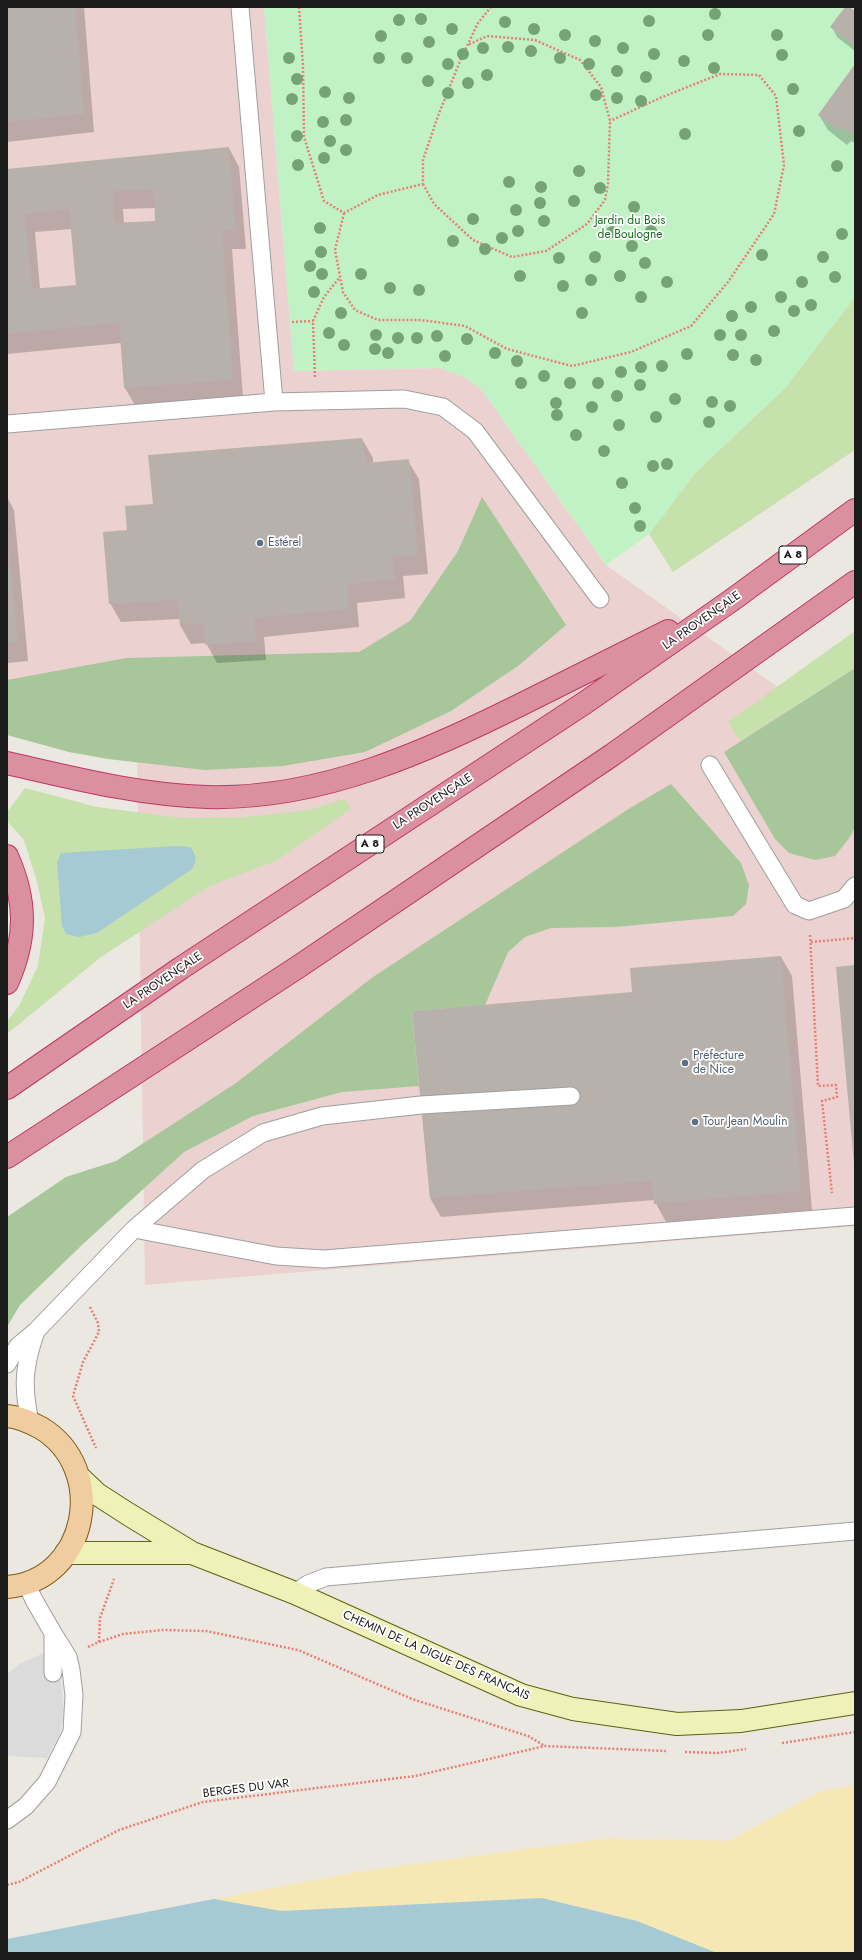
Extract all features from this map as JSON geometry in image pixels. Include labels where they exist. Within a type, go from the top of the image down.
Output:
[{"type":"highway","name":"LA PROVENÇALE","points":[[7,1088],[188,964],[586,702],[732,600],[855,510]]},
{"type":"highway","points":[[7,1157],[298,967],[606,759],[855,582]]},
{"type":"highway","points":[[7,763],[121,789],[208,797],[266,794],[321,785],[373,770],[454,736],[732,600]]},
{"type":"highway","points":[[7,856],[20,889],[23,923],[17,961],[7,983]]},
{"type":"main road","points":[[7,1416],[30,1422],[52,1435],[69,1454],[80,1478],[83,1504],[78,1529],[66,1552],[55,1565],[42,1575],[17,1585]]},
{"type":"main road","points":[[80,1478],[97,1494],[192,1553]]},
{"type":"main road","points":[[66,1552],[192,1553]]},
{"type":"main road","name":"CHEMIN DE LA DIGUE DES FRANCAIS","points":[[192,1553],[295,1593],[521,1695],[573,1709],[677,1724],[741,1721],[855,1703]]},
{"type":"lane","points":[[240,7],[274,402]]},
{"type":"lane","points":[[7,424],[274,402],[404,399],[443,407],[475,431],[600,599]]},
{"type":"lane","points":[[710,765],[795,905],[809,911],[844,899],[855,886]]},
{"type":"lane","points":[[7,1364],[18,1346],[36,1331],[134,1229],[203,1170],[263,1133],[322,1116],[421,1105],[572,1096]]},
{"type":"lane","points":[[134,1229],[276,1256],[324,1259],[855,1216]]},
{"type":"lane","points":[[30,1422],[25,1396],[25,1372],[36,1331]]},
{"type":"lane","points":[[295,1593],[308,1584],[326,1577],[855,1531]]},
{"type":"lane","points":[[7,1820],[26,1806],[47,1782],[72,1732],[74,1695],[68,1657],[34,1600],[17,1585]]},
{"type":"lane","points":[[53,1633],[53,1673]]},
{"type":"path","points":[[299,7],[303,67],[304,137],[324,200],[344,213]]},
{"type":"path","points":[[468,45],[487,36],[535,40],[580,60],[601,87],[610,121],[608,184],[605,200],[588,224],[546,251],[512,257],[473,240],[434,204],[423,184],[423,160],[438,116],[468,45],[478,23],[491,7]]},
{"type":"path","points":[[423,184],[378,195],[344,213],[335,250],[343,292],[355,310],[378,320],[421,320],[465,326],[507,349],[572,366],[631,352],[692,326],[728,282],[774,214],[784,164],[776,96],[759,75],[720,74],[610,121]]},
{"type":"path","points":[[316,401],[313,321],[324,297],[340,277]]},
{"type":"path","points":[[809,911],[818,1086],[836,1085],[837,1097],[822,1101],[834,1218]]},
{"type":"path","points":[[811,942],[855,938]]},
{"type":"path","points":[[99,1642],[123,1634],[155,1631],[206,1630],[298,1650],[412,1699],[528,1736],[545,1746]]},
{"type":"path","name":"BERGES DU VAR","points":[[7,1885],[19,1882],[119,1830],[203,1802],[414,1776],[478,1761]]},
{"type":"shaded area","points":[[7,7],[264,7],[294,371],[440,368],[465,377],[481,389],[606,565],[820,717],[855,750],[855,1226],[145,1285],[137,751],[7,725]]},
{"type":"shaded area","points":[[44,1653],[45,1674],[60,1672],[64,1714],[59,1735],[47,1758],[7,1756],[7,1674],[19,1664]]},
{"type":"green space","name":"Jardin du Bois de Boulogne","points":[[264,7],[855,7],[855,297],[785,388],[695,473],[649,534],[606,565],[481,389],[465,377],[440,368],[294,371]]},
{"type":"green space","points":[[855,297],[855,450],[673,572],[649,534],[695,473],[785,388]]},
{"type":"green space","points":[[482,497],[566,625],[518,666],[451,711],[365,752],[283,766],[205,770],[108,759],[69,752],[7,735],[7,680],[126,658],[359,652],[410,621],[458,551]]},
{"type":"green space","points":[[855,631],[855,668],[740,741],[728,722]]},
{"type":"green space","points":[[855,668],[855,827],[850,837],[835,856],[815,860],[789,853],[775,839],[724,752]]},
{"type":"green space","points":[[671,784],[741,863],[749,885],[746,904],[733,916],[615,927],[551,928],[525,937],[508,952],[485,1005],[412,1011],[419,1086],[342,1092],[253,1116],[184,1152],[83,1244],[20,1305],[7,1327],[7,1217],[66,1177],[116,1161],[236,1083],[373,977],[630,808]]},
{"type":"green space","points":[[25,788],[97,807],[183,818],[245,817],[308,810],[344,799],[351,809],[276,861],[210,886],[101,957],[7,1034],[7,1021],[19,1006],[38,966],[45,918],[37,882],[24,840],[7,821],[7,812]]},
{"type":"sand","points":[[855,1785],[855,1953],[717,1953],[637,1921],[542,1898],[281,1911],[214,1899],[362,1871],[608,1838],[728,1841],[821,1791]]},
{"type":"water","points":[[177,846],[190,847],[192,850],[196,858],[192,869],[97,933],[79,937],[66,934],[62,926],[57,862],[61,853]]},
{"type":"water","points":[[542,1898],[637,1921],[717,1953],[7,1953],[7,1939],[214,1899],[281,1911]]},
{"type":"building","points":[[7,7],[75,7],[84,114],[7,122]]},
{"type":"building","points":[[845,7],[849,7],[855,11],[855,47],[830,27]]},
{"type":"building","points":[[855,64],[855,136],[842,127],[839,131],[818,115]]},
{"type":"building","points":[[229,147],[236,230],[222,231],[233,380],[124,388],[119,323],[7,334],[7,169]],"holes":[[[154,189],[155,221],[114,223],[113,191]],[[69,209],[76,285],[32,289],[25,214]]]},
{"type":"building","name":"Estérel","points":[[362,438],[366,463],[409,459],[418,555],[393,557],[395,579],[347,585],[349,609],[254,618],[256,641],[205,645],[203,624],[180,625],[177,600],[109,604],[103,532],[127,530],[125,506],[153,504],[148,455]]},
{"type":"building","points":[[7,534],[18,642],[7,643]]},
{"type":"building","points":[[781,956],[801,1191],[654,1204],[651,1181],[430,1198],[412,1011],[632,992],[630,968]]},
{"type":"building","points":[[855,965],[855,1164],[854,1164],[836,967]]},
{"type":"place","name":"Estérel","points":[[260,543]]},
{"type":"place","name":"Préfecture de Nice","points":[[685,1063]]},
{"type":"place","name":"Tour Jean Moulin","points":[[695,1122]]}]
